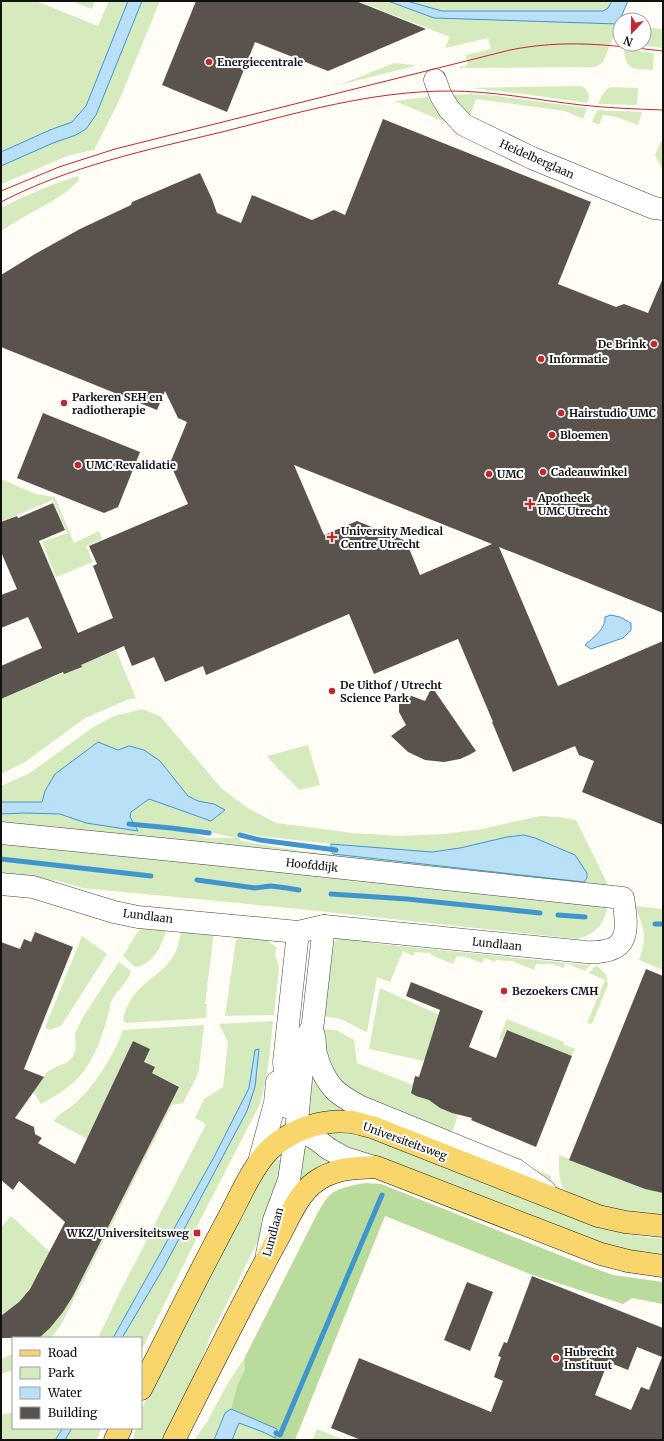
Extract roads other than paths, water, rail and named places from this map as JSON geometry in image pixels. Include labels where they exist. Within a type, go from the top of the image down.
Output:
[{"type":"main road","name":"Universiteitsweg","points":[[142,1387],[204,1264],[259,1162],[274,1145],[296,1132],[323,1123],[340,1122],[358,1124],[392,1135],[598,1216],[625,1222],[663,1226]]},
{"type":"main road","points":[[174,1440],[265,1262],[301,1197],[314,1182],[326,1175],[344,1168],[376,1167],[601,1254],[628,1261],[654,1266],[663,1266]]},
{"type":"main road","points":[[115,1440],[120,1429]]},
{"type":"street","name":"Heidelberglaan","points":[[434,80],[449,109],[464,126],[532,158],[654,208],[663,209]]},
{"type":"street","name":"Hoofddijk","points":[[1,833],[623,898]]},
{"type":"street","name":"Lundlaan","points":[[1,884],[33,888],[114,912],[138,917],[298,932],[324,926],[600,953],[619,946],[624,938],[626,919],[623,898]]},
{"type":"street","name":"Lundlaan","points":[[324,926],[312,1028],[315,1039],[315,1052],[319,1065],[334,1090],[361,1107],[516,1170],[560,1201]]},
{"type":"street","name":"Lundlaan","points":[[296,1132],[285,1101],[286,1080],[284,1062],[298,932]]},
{"type":"street","name":"Lundlaan","points":[[265,1262],[274,1220],[288,1180],[296,1132],[305,1038],[312,1028]]},
{"type":"street","name":"Lundlaan","points":[[259,1162],[275,1103],[277,1078],[284,1062]]},
{"type":"street","points":[[296,1132],[313,1137],[345,1158],[376,1167]]},
{"type":"water","points":[[128,1],[142,1],[96,115],[86,129],[76,135],[53,143],[1,166],[1,152],[72,122],[86,106]]},
{"type":"water","points":[[388,1],[407,1],[442,11],[603,11],[608,8],[612,1],[628,1],[623,12],[612,12],[612,24],[434,18]]},
{"type":"water","points":[[611,615],[620,617],[631,623],[631,630],[623,638],[591,649],[585,645],[601,629],[605,621],[605,617]]},
{"type":"water","points":[[98,742],[118,750],[129,746],[144,750],[160,761],[188,796],[198,801],[214,804],[225,810],[211,821],[149,799],[131,812],[130,817],[138,831],[86,823],[60,814],[1,814],[1,802],[42,802],[45,791],[55,774]]},
{"type":"water","points":[[524,835],[535,838],[575,855],[587,873],[587,878],[584,882],[333,854],[331,850],[331,844],[432,852]]},
{"type":"water","points":[[259,1049],[255,1087],[247,1111],[164,1267],[123,1337],[114,1337],[214,1157],[249,1088],[255,1050]]},
{"type":"water","points":[[231,1409],[277,1429],[275,1438],[239,1423],[232,1440],[214,1440],[225,1413]]},
{"type":"water","points":[[62,1429],[71,1429],[65,1440],[55,1440]]},
{"type":"waterway","points":[[129,824],[209,833]]},
{"type":"waterway","points":[[240,835],[260,840],[336,850]]},
{"type":"waterway","points":[[1,859],[151,876]]},
{"type":"waterway","points":[[197,880],[255,888],[271,886],[299,890]]},
{"type":"waterway","points":[[331,894],[407,899],[540,913]]},
{"type":"waterway","points":[[558,915],[585,917]]},
{"type":"waterway","points":[[655,924],[663,924]]},
{"type":"waterway","points":[[276,1433],[280,1435],[382,1195]]},
{"type":"tram line","points":[[1,191],[59,167],[115,149],[510,50],[549,45],[586,44],[663,51]]},
{"type":"tram line","points":[[1,202],[54,178],[109,160],[334,104],[391,95],[420,92],[466,91],[591,106],[663,110]]},
{"type":"place","name":"Energiecentrale","points":[[209,62]]},
{"type":"place","name":"De Brink","points":[[654,344]]},
{"type":"place","name":"Informatie","points":[[541,359]]},
{"type":"place","name":"Parkeren SEH en radiotherapie","points":[[64,403]]},
{"type":"place","name":"Hairstudio UMC","points":[[561,413]]},
{"type":"place","name":"Bloemen","points":[[552,435]]},
{"type":"place","name":"UMC Revalidatie","points":[[78,465]]},
{"type":"place","name":"Cadeauwinkel","points":[[543,472]]},
{"type":"place","name":"UMC","points":[[489,474]]},
{"type":"place","name":"Apotheek UMC Utrecht","points":[[530,504]]},
{"type":"place","name":"University Medical Centre Utrecht","points":[[332,537]]},
{"type":"place","name":"De Uithof / Utrecht Science Park","points":[[332,691]]},
{"type":"place","name":"Bezoekers CMH","points":[[504,991]]},
{"type":"place","name":"WKZ/Universiteitsweg","points":[[197,1233]]},
{"type":"place","name":"Hubrecht Instituut","points":[[556,1358]]}]
